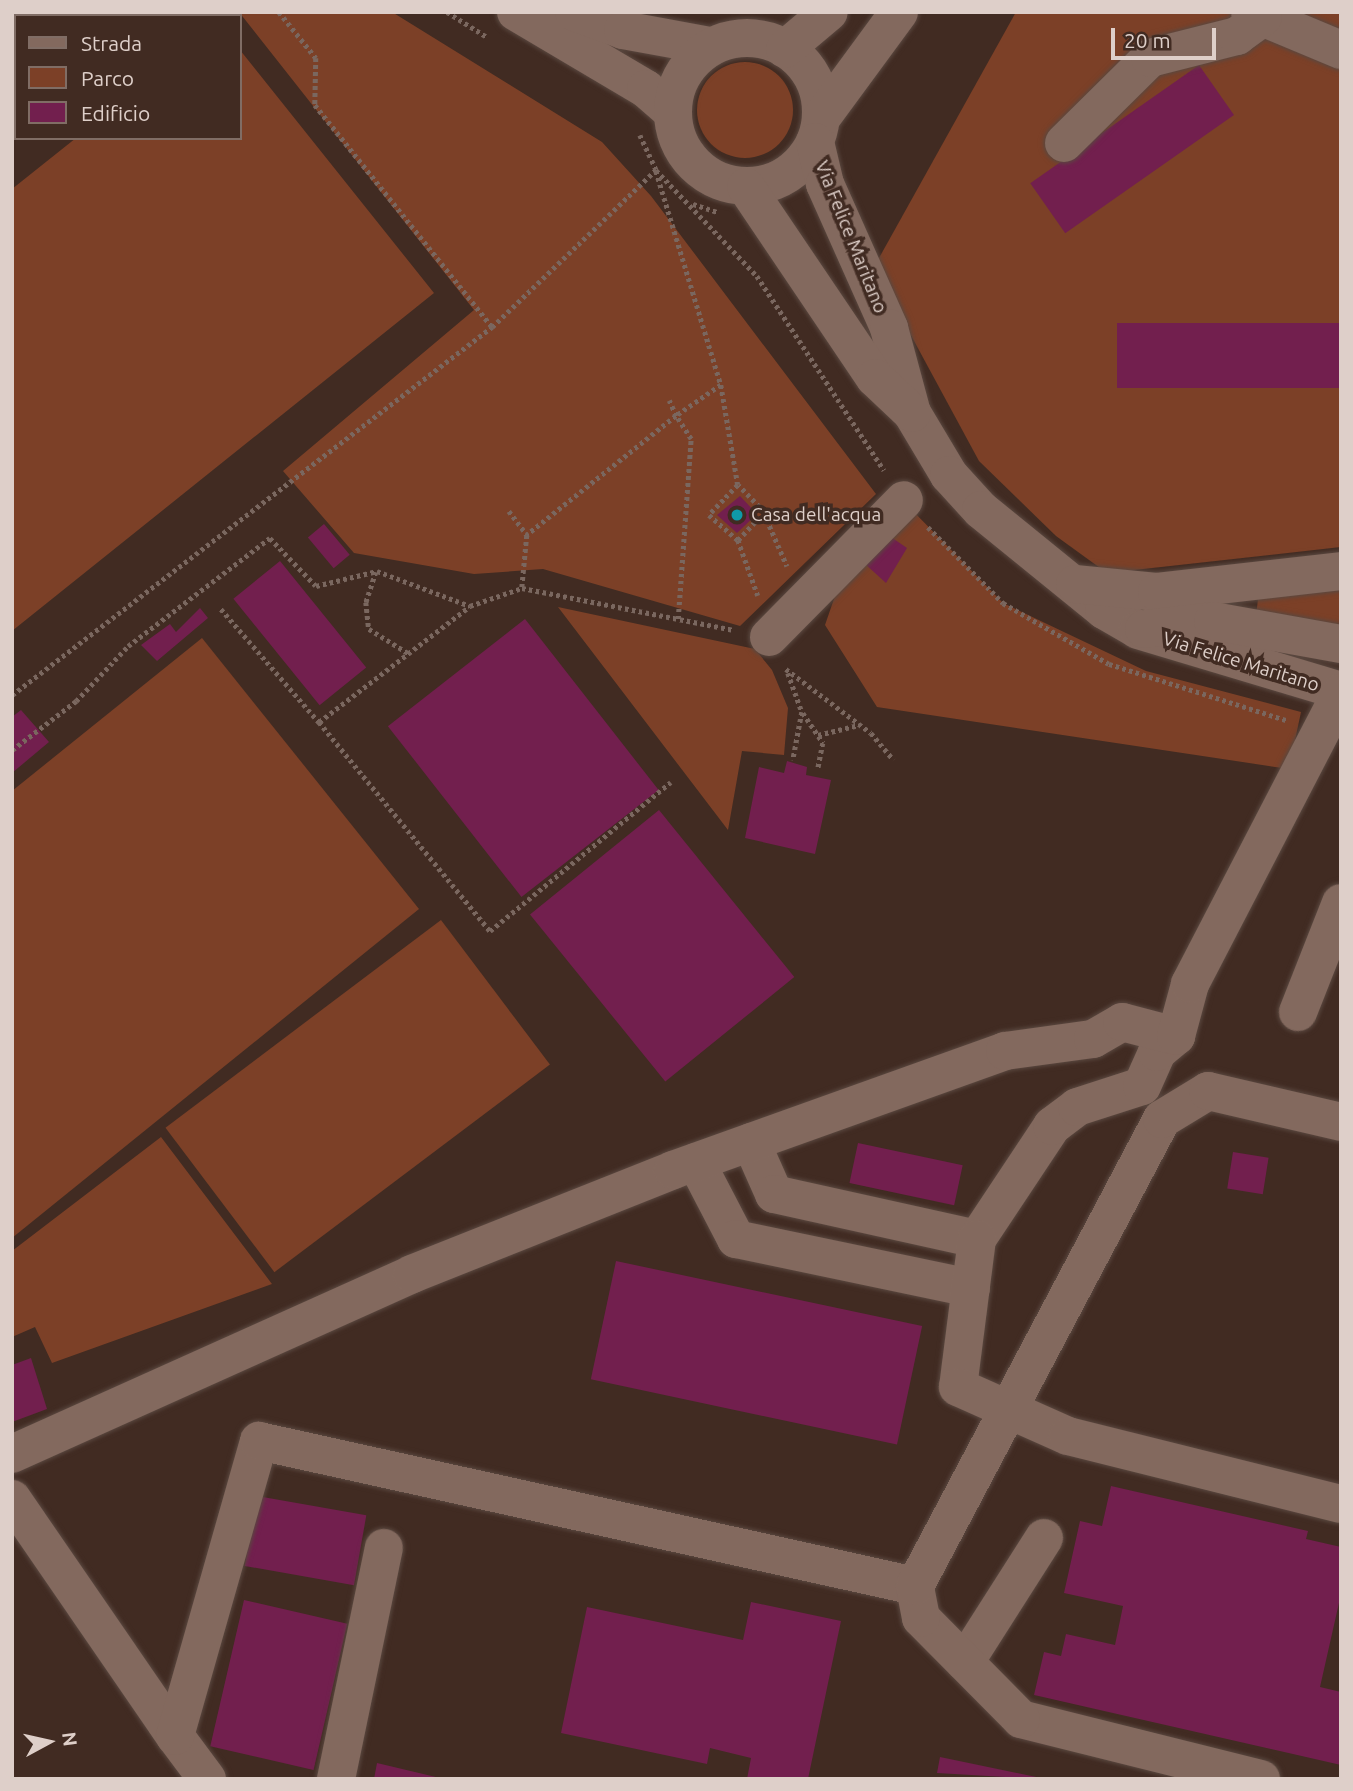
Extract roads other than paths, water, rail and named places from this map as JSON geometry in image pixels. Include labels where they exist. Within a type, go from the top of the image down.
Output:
[{"type":"street","points":[[516,12],[646,89],[671,112]]},
{"type":"street","points":[[574,12],[623,30],[710,46],[746,38],[785,49],[810,72],[819,129]]},
{"type":"street","points":[[785,49],[828,12]]},
{"type":"street","points":[[710,46],[676,86],[671,112],[677,141],[693,165],[717,181],[746,187],[791,172],[899,12]]},
{"type":"street","points":[[1064,143],[1150,58],[1237,36],[1253,14],[1341,50]]},
{"type":"street","name":"Via Felice Maritano","points":[[819,129],[825,184],[889,328],[912,413],[949,475],[981,510],[1072,584],[1138,630],[1341,692]]},
{"type":"street","name":"Via Felice Maritano","points":[[746,187],[875,378],[912,413]]},
{"type":"street","points":[[769,637],[904,500]]},
{"type":"street","points":[[1072,584],[1157,592],[1341,571]]},
{"type":"street","points":[[1138,630],[1213,621],[1341,643]]},
{"type":"street","points":[[1182,1022],[1190,984],[1341,692]]},
{"type":"street","points":[[1341,755],[1215,988],[1157,1052],[1142,1086],[1077,1107],[1052,1126],[977,1239],[958,1387],[1068,1436],[1341,1504]]},
{"type":"street","points":[[1298,1012],[1338,916]]},
{"type":"street","points":[[12,1454],[412,1274],[696,1162],[1005,1051],[1093,1039],[1122,1022],[1182,1022]]},
{"type":"street","points":[[1261,1779],[1021,1719],[921,1618],[915,1586],[1162,1119],[1208,1091],[1341,1122]]},
{"type":"street","points":[[751,1142],[774,1194],[977,1239]]},
{"type":"street","points":[[696,1162],[736,1239],[971,1288]]},
{"type":"street","points":[[175,1736],[259,1441],[915,1586]]},
{"type":"street","points":[[12,1499],[207,1779]]},
{"type":"street","points":[[965,1662],[1044,1538]]},
{"type":"street","points":[[336,1779],[384,1548]]},
{"type":"place","name":"Casa dell'acqua","points":[[737,515]]}]
